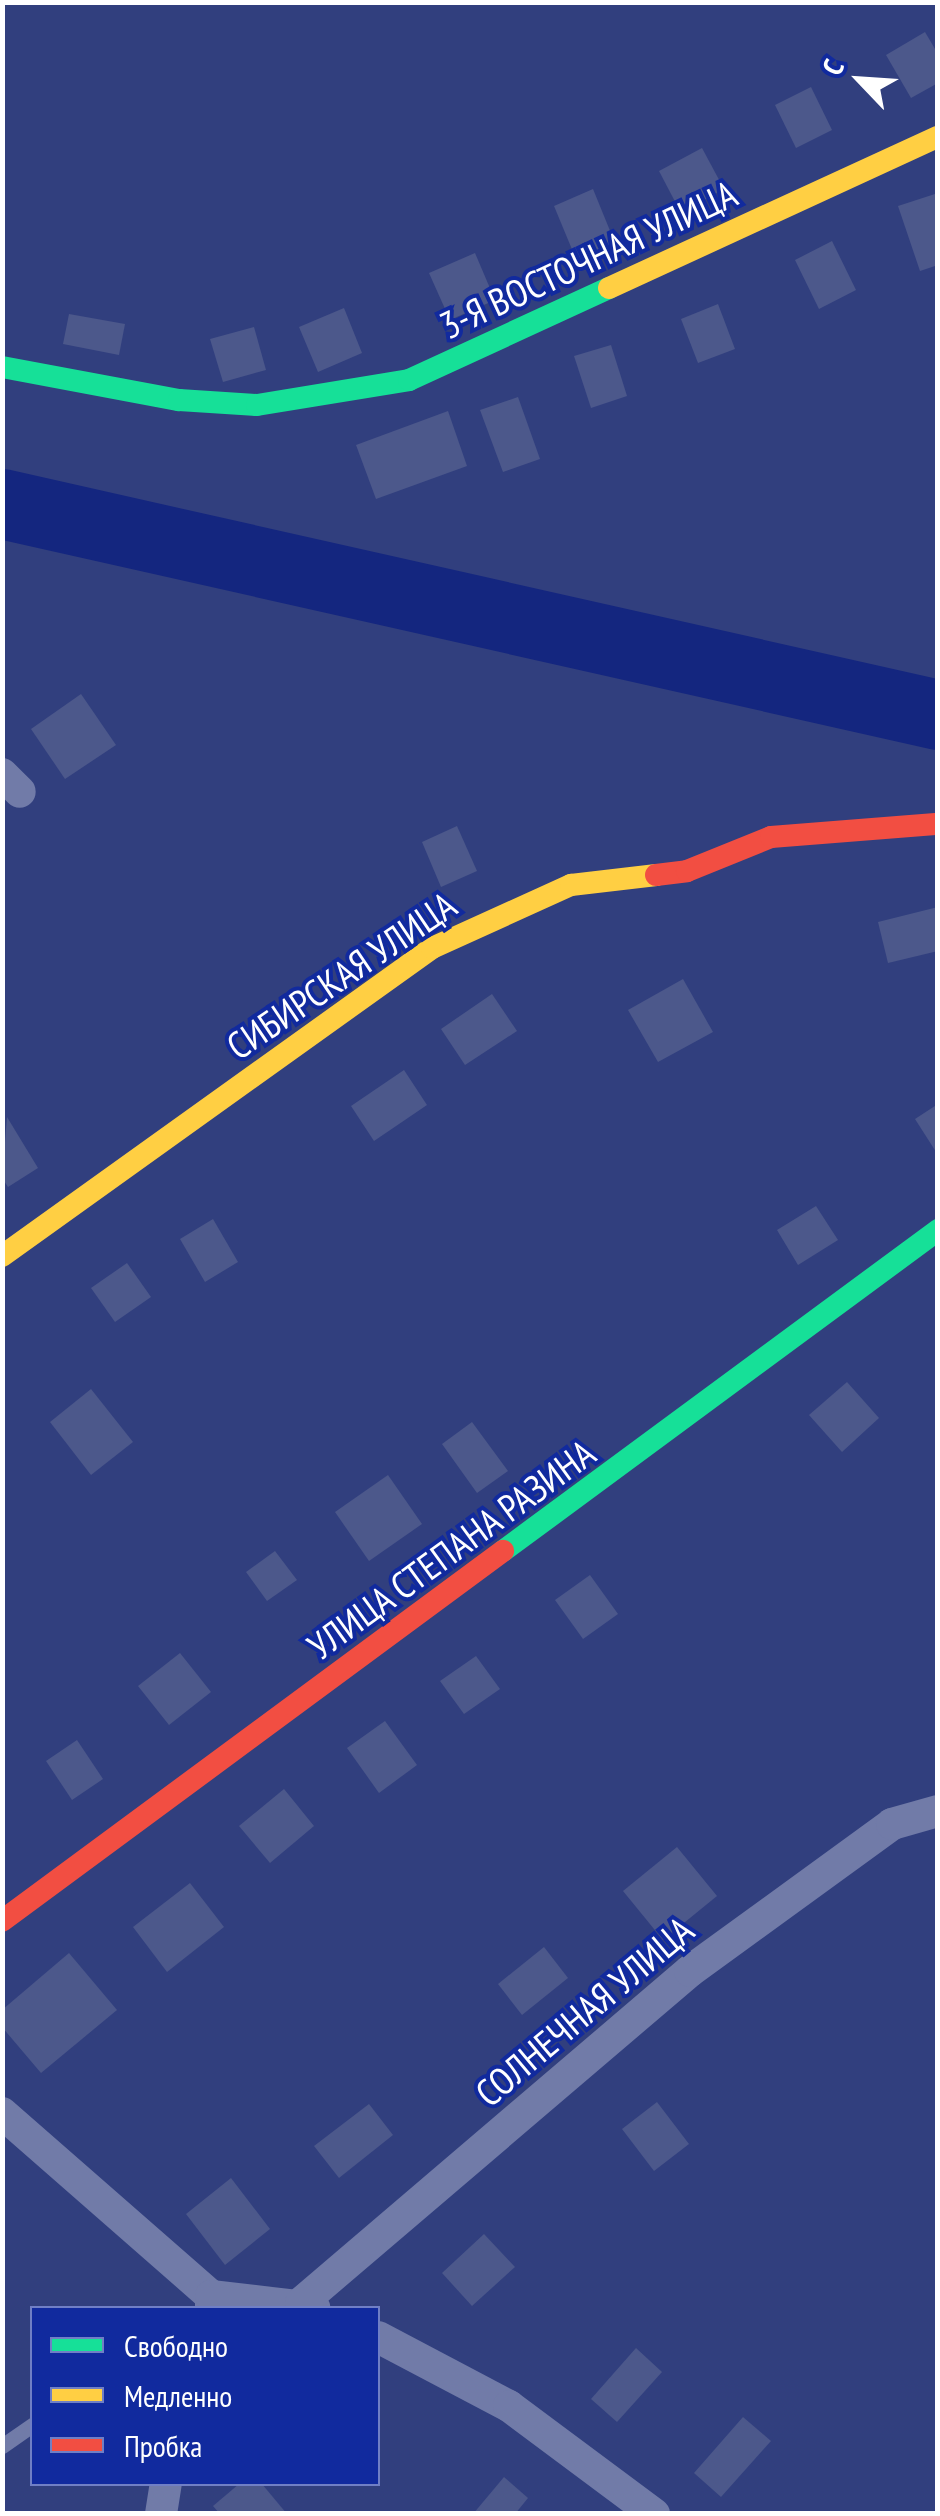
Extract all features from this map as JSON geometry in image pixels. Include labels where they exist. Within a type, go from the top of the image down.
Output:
[{"type":"street","name":"3-Я ВОСТОЧНАЯ УЛИЦА","points":[[2,367],[179,400],[256,405],[408,380],[938,137]]},
{"type":"street","name":"СИБИРСКАЯ УЛИЦА","points":[[2,1256],[432,948],[508,910],[571,885],[687,872],[771,836],[938,824]]},
{"type":"street","name":"УЛИЦА СТЕПАНА РАЗИНА","points":[[2,1921],[938,1230]]},
{"type":"street","name":"СОЛНЕЧНАЯ УЛИЦА","points":[[205,2304],[307,2306],[690,1971],[892,1824],[938,1811]]},
{"type":"street","points":[[2,2113],[205,2304]]},
{"type":"street","points":[[380,2338],[509,2406],[654,2514]]},
{"type":"street","points":[[162,2514],[166,2486]]},
{"type":"lane","points":[[2,2446],[30,2426]]},
{"type":"building","points":[[925,32],[938,54],[938,83],[911,98],[886,55]]},
{"type":"building","points":[[811,87],[832,130],[796,148],[775,105]]},
{"type":"building","points":[[702,148],[724,189],[681,213],[659,171]]},
{"type":"building","points":[[593,189],[615,243],[576,259],[554,206]]},
{"type":"building","points":[[938,193],[938,265],[920,271],[898,206]]},
{"type":"building","points":[[832,241],[856,290],[819,309],[795,260]]},
{"type":"building","points":[[475,253],[495,300],[450,320],[429,273]]},
{"type":"building","points":[[718,304],[735,349],[698,363],[681,319]]},
{"type":"building","points":[[344,308],[362,353],[318,372],[299,327]]},
{"type":"building","points":[[69,314],[125,324],[119,355],[63,344]]},
{"type":"building","points":[[254,327],[266,370],[223,382],[210,339]]},
{"type":"building","points":[[611,345],[627,396],[591,408],[574,356]]},
{"type":"building","points":[[518,397],[540,459],[503,472],[480,410]]},
{"type":"building","points":[[448,411],[467,466],[376,499],[356,445]]},
{"type":"building","points":[[81,694],[116,745],[65,779],[31,729]]},
{"type":"building","points":[[457,826],[477,871],[441,887],[422,842]]},
{"type":"building","points":[[938,907],[938,951],[888,963],[878,922]]},
{"type":"building","points":[[683,979],[713,1032],[658,1062],[628,1010]]},
{"type":"building","points":[[492,994],[517,1031],[465,1065],[441,1029]]},
{"type":"building","points":[[404,1070],[427,1105],[374,1141],[351,1106]]},
{"type":"building","points":[[938,1104],[938,1155],[915,1119]]},
{"type":"building","points":[[7,1117],[38,1168],[8,1187],[2,1178]]},
{"type":"building","points":[[816,1206],[838,1240],[798,1265],[777,1230]]},
{"type":"building","points":[[213,1219],[238,1262],[205,1282],[180,1239]]},
{"type":"building","points":[[127,1263],[151,1297],[115,1322],[91,1288]]},
{"type":"building","points":[[847,1382],[879,1418],[842,1452],[809,1415]]},
{"type":"building","points":[[91,1389],[133,1442],[91,1475],[50,1422]]},
{"type":"building","points":[[472,1422],[508,1471],[477,1493],[442,1444]]},
{"type":"building","points":[[388,1475],[422,1524],[369,1561],[335,1512]]},
{"type":"building","points":[[275,1551],[297,1580],[267,1601],[246,1572]]},
{"type":"building","points":[[590,1575],[618,1614],[583,1639],[555,1600]]},
{"type":"building","points":[[180,1653],[211,1692],[169,1725],[138,1686]]},
{"type":"building","points":[[476,1656],[500,1689],[464,1714],[440,1681]]},
{"type":"building","points":[[385,1721],[417,1765],[379,1793],[347,1748]]},
{"type":"building","points":[[77,1740],[103,1779],[72,1800],[46,1761]]},
{"type":"building","points":[[284,1789],[314,1826],[270,1863],[239,1826]]},
{"type":"building","points":[[677,1847],[717,1896],[663,1940],[623,1891]]},
{"type":"building","points":[[190,1883],[224,1927],[167,1972],[133,1927]]},
{"type":"building","points":[[544,1947],[568,1978],[522,2015],[498,1984]]},
{"type":"building","points":[[69,1953],[117,2010],[41,2073],[2,2027],[2,2010]]},
{"type":"building","points":[[657,2102],[689,2144],[654,2171],[622,2129]]},
{"type":"building","points":[[369,2104],[393,2135],[339,2178],[314,2146]]},
{"type":"building","points":[[231,2178],[270,2229],[225,2265],[186,2214]]},
{"type":"building","points":[[484,2234],[515,2267],[472,2306],[442,2273]]},
{"type":"building","points":[[636,2348],[662,2372],[617,2422],[591,2399]]},
{"type":"building","points":[[743,2417],[771,2441],[721,2497],[694,2473]]},
{"type":"building","points":[[504,2477],[528,2498],[515,2514],[473,2514]]},
{"type":"building","points":[[237,2486],[264,2486],[287,2514],[220,2514],[213,2506]]},
{"type":"waterway","points":[[2,504],[938,715]]},
{"type":"traffic: fast","points":[[2,367],[179,400],[257,405],[409,380],[609,288]]},
{"type":"traffic: fast","points":[[503,1551],[938,1230]]},
{"type":"traffic: slow","points":[[609,288],[938,137]]},
{"type":"traffic: slow","points":[[2,1256],[432,948],[571,885],[656,875]]},
{"type":"traffic: jam","points":[[656,875],[687,871],[771,837],[938,824]]},
{"type":"traffic: jam","points":[[2,1921],[503,1551]]}]
